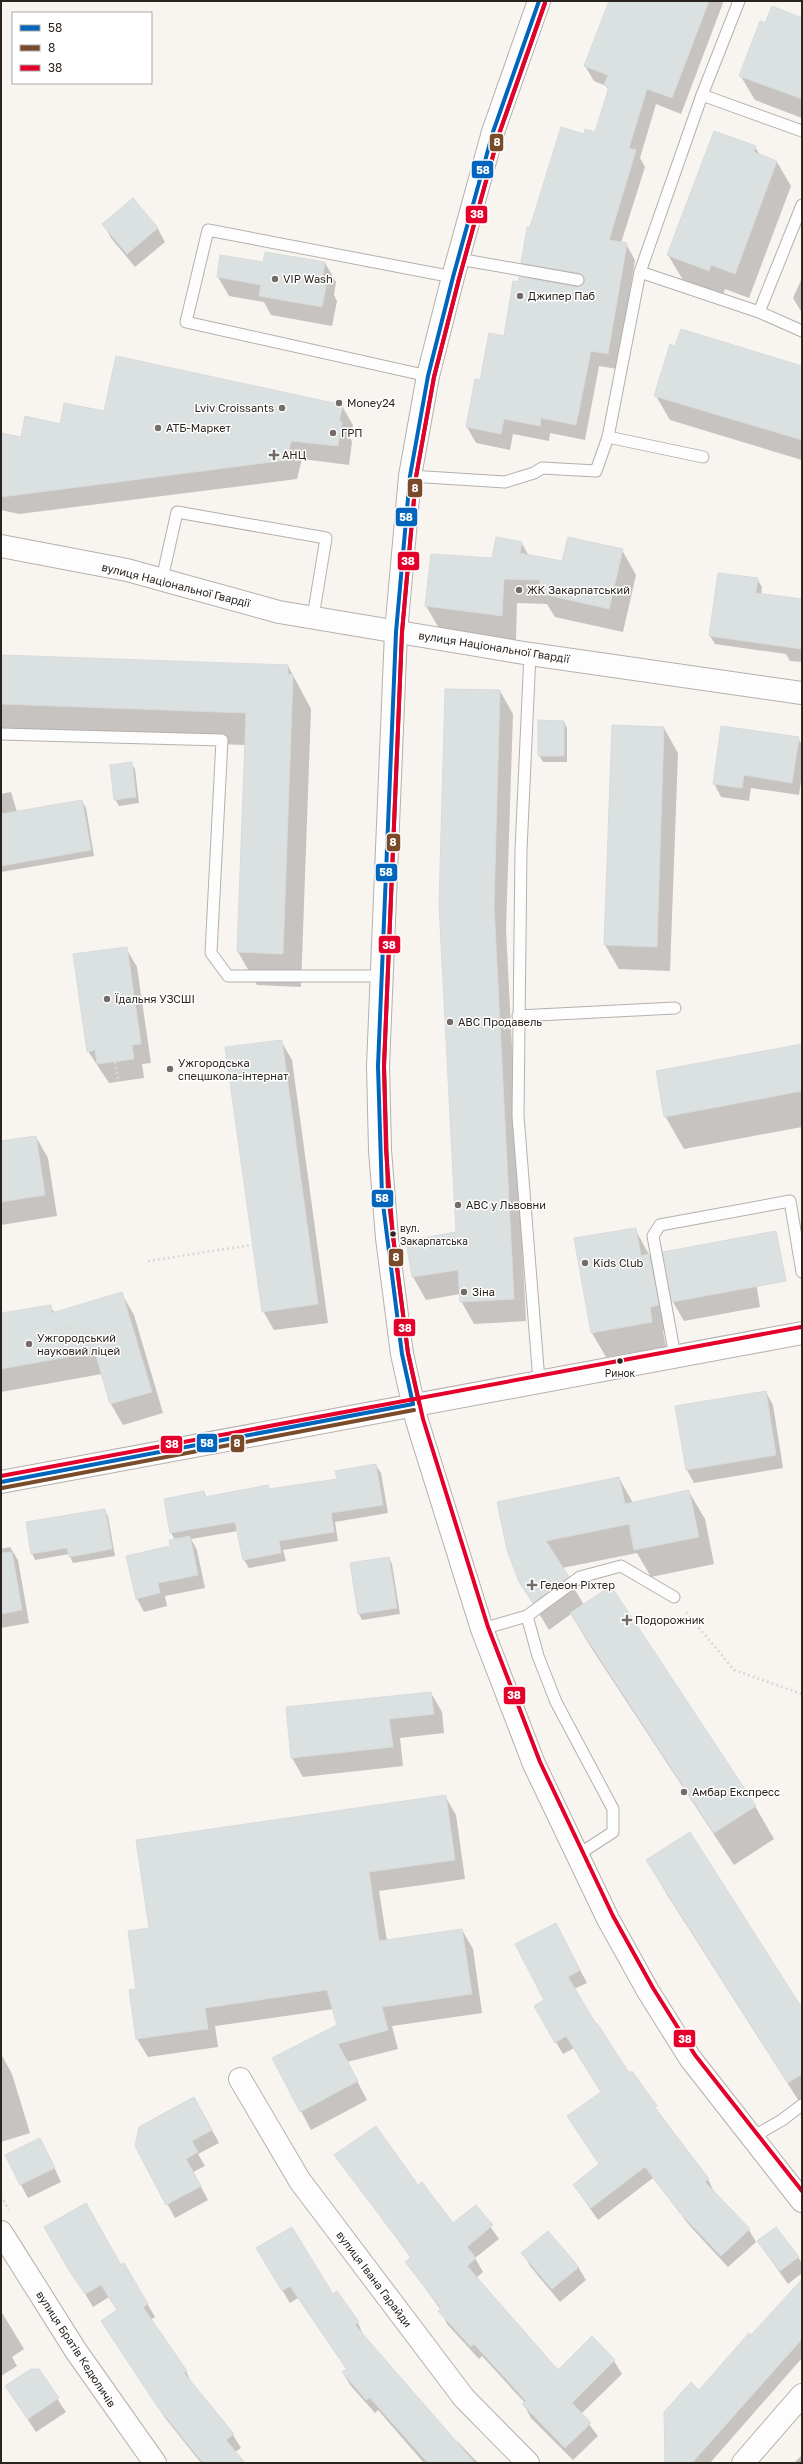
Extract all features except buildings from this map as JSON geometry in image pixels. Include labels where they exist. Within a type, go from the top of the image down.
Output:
[{"type":"street","points":[[538,1],[493,132],[456,268],[428,376],[410,476],[396,632],[378,1066],[382,1196],[402,1354],[413,1404],[482,1629],[534,1764],[576,1856],[648,1991],[690,2058],[751,2138],[802,2200]]},
{"type":"street","name":"вулиця Національної Гвардії","points":[[1,546],[162,579],[279,612],[530,654],[802,693]]},
{"type":"street","points":[[1,1482],[413,1404],[802,1333]]},
{"type":"street","name":"вулиця Івана Гарайди","points":[[240,2079],[309,2193],[464,2398],[528,2463]]},
{"type":"street","name":"вулиця Братів Кедюличів","points":[[1,2232],[76,2351],[155,2463]]},
{"type":"street","points":[[743,2463],[802,2395]]},
{"type":"lane","points":[[410,476],[505,482],[534,473],[542,468],[596,471],[608,437],[640,272],[702,95],[739,1]]},
{"type":"lane","points":[[702,95],[802,131]]},
{"type":"lane","points":[[759,312],[802,205]]},
{"type":"lane","points":[[428,376],[186,322],[208,230],[456,268],[578,280]]},
{"type":"lane","points":[[640,272],[759,312],[802,331]]},
{"type":"lane","points":[[608,437],[703,457]]},
{"type":"lane","points":[[162,579],[177,512],[326,538],[313,617]]},
{"type":"lane","points":[[530,654],[521,850],[518,1116],[539,1381]]},
{"type":"lane","points":[[1,734],[222,740],[211,953],[228,976],[382,976]]},
{"type":"lane","points":[[518,1016],[675,1008]]},
{"type":"lane","points":[[675,1356],[653,1236],[660,1225],[790,1201],[802,1272]]},
{"type":"lane","points":[[482,1629],[527,1616],[580,1577],[621,1566],[674,1597]]},
{"type":"lane","points":[[527,1616],[538,1656],[556,1702],[613,1809],[613,1832],[576,1856]]},
{"type":"lane","points":[[751,2138],[782,2120],[802,2105]]},
{"type":"path","points":[[115,1062],[118,1079]]},
{"type":"path","points":[[148,1261],[252,1244]]},
{"type":"path","points":[[55,1330],[74,1327]]},
{"type":"path","points":[[674,1597],[734,1670],[802,1694]]},
{"type":"transit line","name":"58","points":[[413,1404],[402,1354],[382,1196],[378,1066],[396,632],[410,476],[428,376],[453,277],[493,132],[539,1]]},
{"type":"transit line","name":"8","points":[[419,1403],[408,1353],[388,1196],[384,1066],[402,632],[416,477],[434,377],[499,134],[545,3]]},
{"type":"transit line","name":"38","points":[[545,3],[499,134],[459,279],[434,377],[416,477],[402,632],[384,1066],[386,1150],[393,1237],[408,1353],[423,1419],[488,1627],[540,1762],[613,1916],[653,1988],[695,2055],[802,2191]]},
{"type":"transit line","name":"38","points":[[1,1476],[801,1327]]},
{"type":"transit line","name":"58","points":[[1,1482],[413,1404]]},
{"type":"transit line","name":"8","points":[[2,1488],[414,1410]]},
{"type":"place","name":"VIP Wash","points":[[275,279]]},
{"type":"place","name":"Джипер Паб","points":[[520,296]]},
{"type":"place","name":"Money24","points":[[339,403]]},
{"type":"place","name":"Lviv Croissants","points":[[282,408]]},
{"type":"place","name":"АТБ-Маркет","points":[[158,428]]},
{"type":"place","name":"ГРП","points":[[333,433]]},
{"type":"place","name":"АНЦ","points":[[274,455]]},
{"type":"place","name":"ЖК Закарпатський","points":[[519,590]]},
{"type":"place","name":"Їдальня УЗСШІ","points":[[107,999]]},
{"type":"place","name":"ABC Продавель","points":[[450,1022]]},
{"type":"place","name":"Ужгородська спецшкола-інтернат","points":[[170,1069]]},
{"type":"place","name":"ABC у Львовни","points":[[458,1205]]},
{"type":"place","name":"вул. Закарпатська","points":[[393,1234]]},
{"type":"place","name":"Kids Club","points":[[585,1263]]},
{"type":"place","name":"Зіна","points":[[464,1292]]},
{"type":"place","name":"Ужгородський науковий ліцей","points":[[29,1344]]},
{"type":"place","name":"Ринок","points":[[620,1361]]},
{"type":"place","name":"Гедеон Ріхтер","points":[[532,1585]]},
{"type":"place","name":"Подорожник","points":[[627,1620]]},
{"type":"place","name":"Амбар Експресс","points":[[684,1792]]}]
